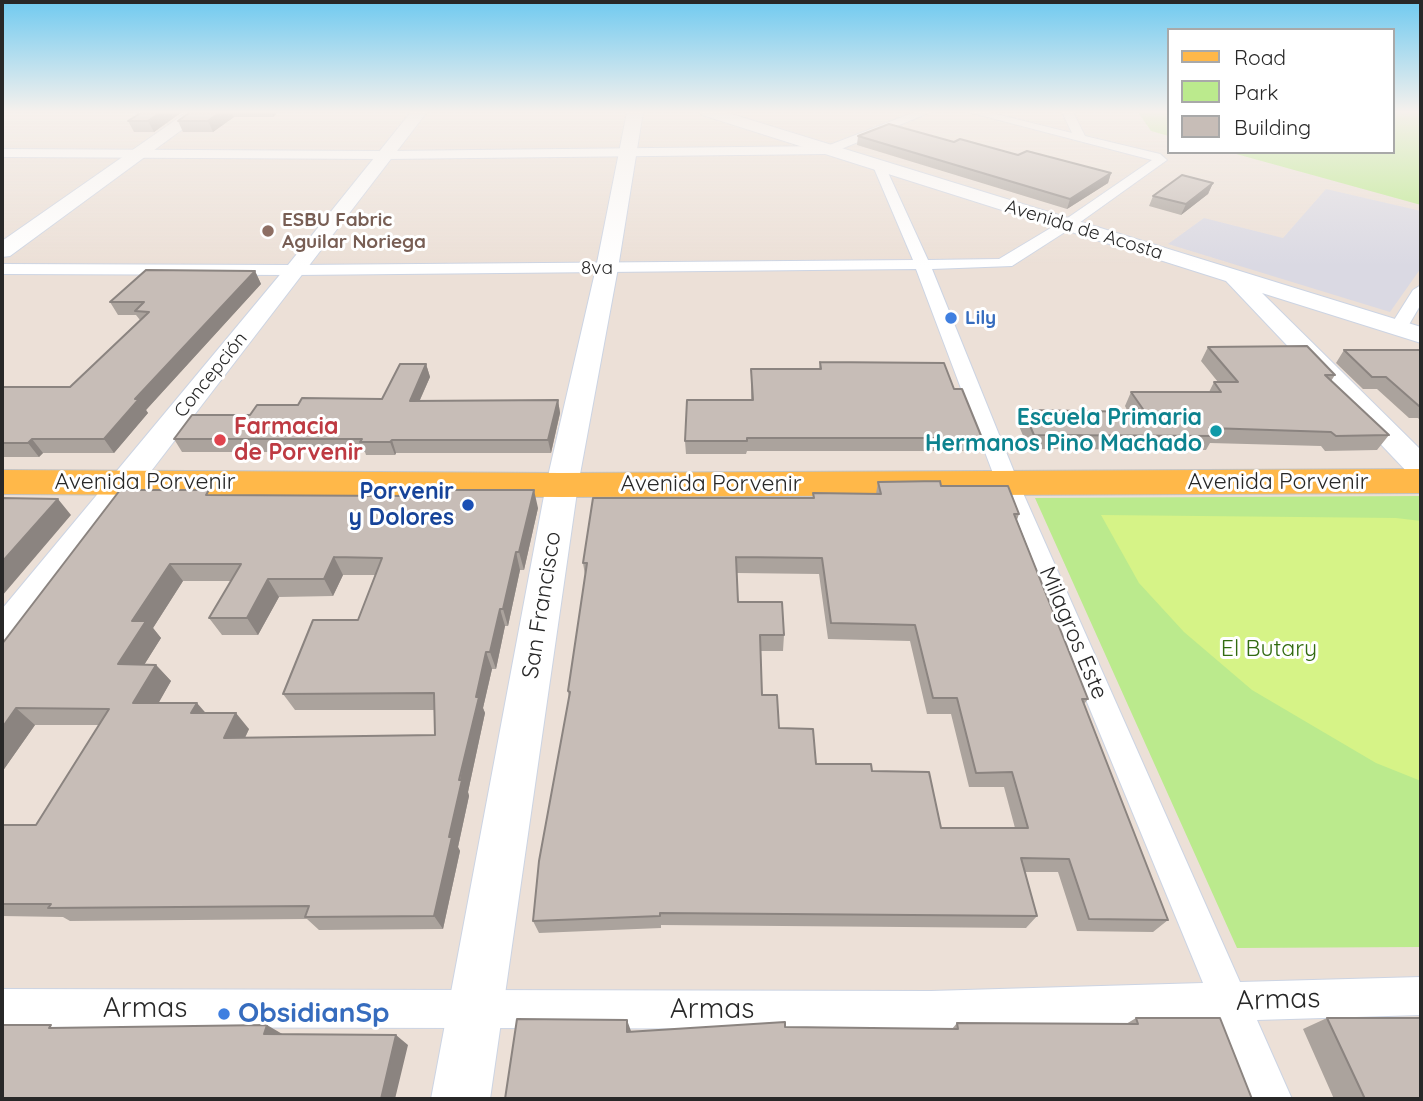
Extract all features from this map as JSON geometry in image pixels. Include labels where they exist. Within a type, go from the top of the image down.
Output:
[{"type":"main road","name":"Avenida Porvenir","points":[[2,482],[562,485],[1421,481]]},
{"type":"street","points":[[2,251],[126,163]]},
{"type":"street","name":"Concepción","points":[[2,636],[379,163]]},
{"type":"street","name":"San Francisco","points":[[460,1099],[562,485],[607,268],[625,163]]},
{"type":"street","name":"Avenida de Acosta","points":[[871,163],[1421,335]]},
{"type":"street","name":"8va","points":[[2,269],[923,267],[1006,263],[1156,163]]},
{"type":"street","name":"Milagros Este","points":[[879,166],[923,267],[1008,484],[1271,1099]]},
{"type":"street","points":[[1232,276],[1421,468]]},
{"type":"street","points":[[1398,328],[1421,290]]},
{"type":"street","name":"Armas","points":[[2,1009],[931,1010],[1421,996]]},
{"type":"shaded area","points":[[1326,189],[1421,211],[1421,268],[1390,312],[1168,244],[1204,218],[1283,238]]},
{"type":"green space","points":[[1270,163],[1421,163],[1421,205]]},
{"type":"green space","name":"El Butary","points":[[1421,496],[1421,947],[1237,948],[1035,498]]},
{"type":"green space","points":[[1101,515],[1396,518],[1421,521],[1421,781],[1376,763],[1252,690],[1184,632],[1139,583]]},
{"type":"building","points":[[950,163],[1074,163],[1111,173],[1070,199]]},
{"type":"building","points":[[1182,175],[1213,183],[1186,204],[1153,196]]},
{"type":"building","points":[[146,270],[255,271],[135,399],[139,399],[104,439],[32,439],[28,443],[2,443],[2,387],[70,387],[149,312],[135,311],[144,302],[110,302]]},
{"type":"building","points":[[1307,346],[1335,375],[1325,375],[1389,435],[1336,436],[1331,432],[1209,428],[1215,436],[1034,435],[1023,410],[1145,412],[1131,392],[1221,392],[1214,382],[1238,382],[1208,347]]},
{"type":"building","points":[[1344,350],[1421,350],[1421,406],[1386,377],[1372,377]]},
{"type":"building","points":[[820,362],[944,363],[954,389],[962,389],[982,438],[747,438],[747,441],[685,441],[687,400],[753,400],[751,369],[821,369]]},
{"type":"building","points":[[400,364],[426,364],[410,401],[558,400],[548,440],[360,442],[362,439],[174,439],[192,415],[250,415],[257,405],[298,405],[302,398],[382,399]]},
{"type":"building","points":[[940,481],[941,486],[1008,486],[1019,514],[1014,514],[1088,699],[1082,699],[1168,920],[1089,919],[1069,859],[1021,858],[1037,916],[660,913],[660,916],[533,921],[539,861],[570,692],[568,691],[587,563],[583,563],[593,498],[814,498],[813,493],[881,494],[878,482]],"holes":[[[736,557],[822,558],[831,623],[915,625],[933,698],[957,698],[976,773],[1012,772],[1028,828],[941,828],[929,772],[872,771],[871,764],[816,764],[813,729],[779,728],[777,695],[762,695],[760,635],[784,635],[782,602],[738,602]]]},
{"type":"building","points":[[120,490],[209,490],[206,495],[405,496],[407,490],[534,490],[503,609],[500,609],[490,652],[486,652],[476,697],[479,697],[459,780],[462,780],[449,837],[452,837],[434,916],[305,917],[309,906],[48,908],[51,904],[2,904],[2,825],[36,825],[109,709],[16,708],[2,728],[2,644]],"holes":[[[334,557],[382,558],[358,620],[313,620],[283,694],[434,693],[435,735],[224,738],[236,713],[191,713],[197,703],[133,703],[156,665],[118,664],[146,621],[132,621],[170,564],[241,564],[209,618],[247,618],[268,579],[324,579]]]},
{"type":"building","points":[[2,498],[58,499],[2,562]]},
{"type":"building","points":[[1136,1018],[1220,1018],[1252,1099],[505,1099],[517,1019],[627,1020],[627,1032],[785,1022],[785,1027],[958,1029],[957,1023],[1138,1024]]},
{"type":"building","points":[[1327,1018],[1421,1018],[1421,1099],[1365,1099]]},
{"type":"building","points":[[3,1025],[51,1025],[49,1028],[267,1025],[264,1034],[396,1035],[381,1099],[2,1099]]},
{"type":"place","name":"ESBU Fabric Aguilar Noriega","points":[[268,231]]},
{"type":"place","name":"Lily","points":[[951,318]]},
{"type":"place","name":"Escuela Primaria Hermanos Pino Machado","points":[[1216,431]]},
{"type":"place","name":"Farmacia de Porvenir","points":[[220,440]]},
{"type":"place","name":"Porvenir y Dolores","points":[[468,505]]},
{"type":"place","name":"ObsidianSp","points":[[224,1014]]}]
